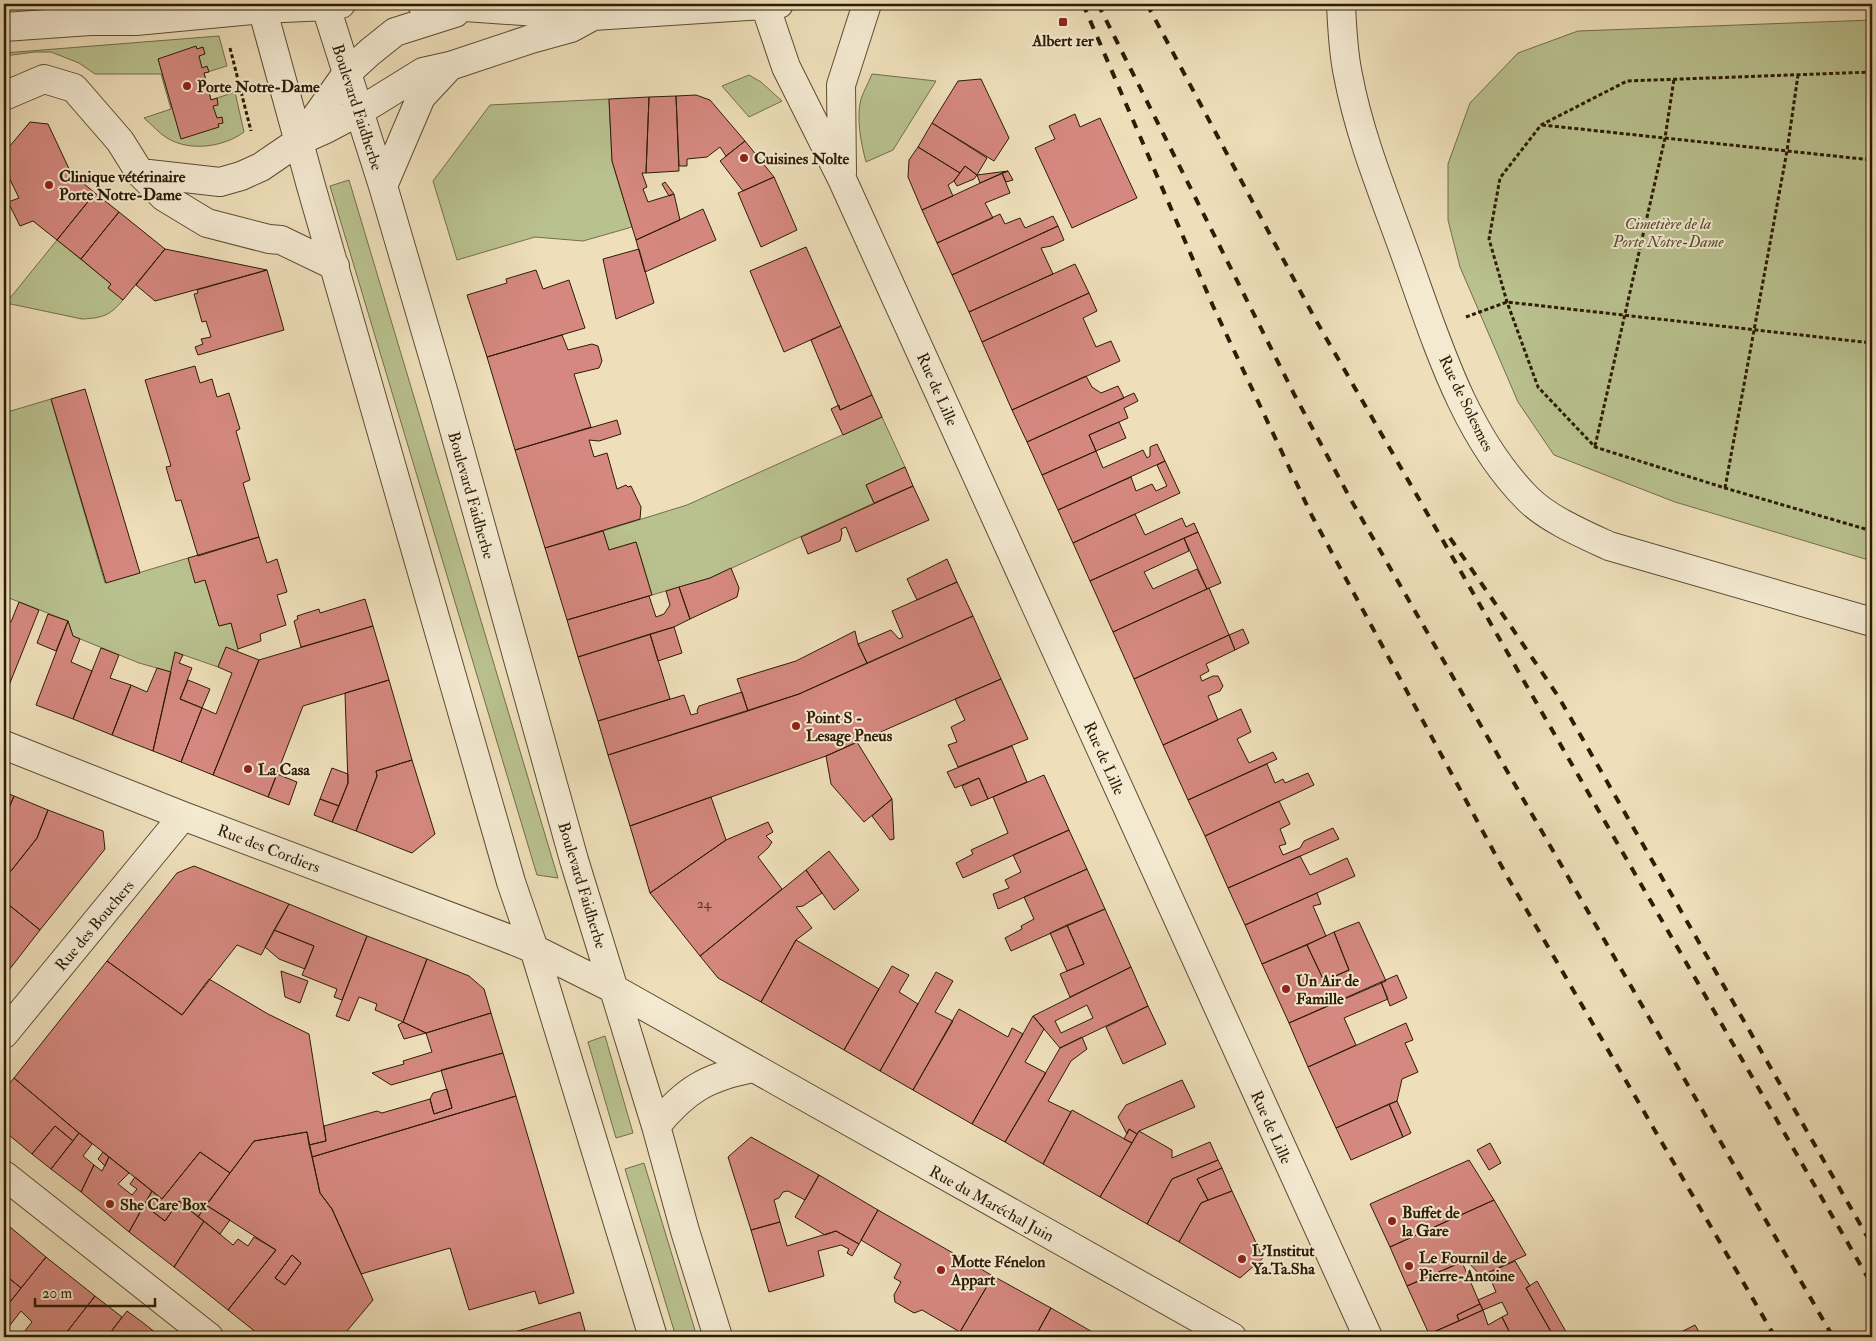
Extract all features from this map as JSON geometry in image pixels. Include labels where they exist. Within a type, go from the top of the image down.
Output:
[{"type":"street","points":[[422,4],[593,16],[772,4]]},
{"type":"street","name":"Rue de Lille","points":[[772,4],[786,67],[842,179],[1368,1337]]},
{"type":"street","name":"Rue de Lille","points":[[842,179],[841,85],[867,4]]},
{"type":"street","name":"Rue de Solesmes","points":[[1341,4],[1347,73],[1355,108],[1369,152],[1433,330],[1460,396],[1490,451],[1510,479],[1529,500],[1551,516],[1580,533],[1609,546],[1872,622]]},
{"type":"street","points":[[4,27],[90,21],[146,12],[221,13],[262,6],[330,5]]},
{"type":"street","name":"Boulevard Faidherbe","points":[[330,5],[347,74],[383,186],[445,397],[574,860],[656,1126],[685,1231],[718,1337]]},
{"type":"street","points":[[262,6],[511,882],[534,949],[653,1337]]},
{"type":"street","points":[[299,141],[347,74],[395,32],[473,8]]},
{"type":"street","points":[[140,173],[220,182],[241,176],[261,167],[299,141],[360,111],[423,72],[450,66],[571,28],[593,16]]},
{"type":"street","points":[[383,186],[421,97],[450,66]]},
{"type":"street","points":[[4,96],[44,79],[74,88],[120,141],[140,173],[164,197],[207,223],[268,239],[281,240],[335,266]]},
{"type":"street","name":"Rue des Cordiers","points":[[4,745],[183,816],[534,949]]},
{"type":"street","name":"Rue des Bouchers","points":[[4,1034],[183,816]]},
{"type":"street","points":[[534,949],[614,989]]},
{"type":"street","name":"Rue du Maréchal Juin","points":[[614,989],[1232,1337]]},
{"type":"street","points":[[656,1126],[693,1088],[728,1074],[753,1068]]},
{"type":"street","points":[[4,1175],[209,1337]]},
{"type":"path","points":[[221,13],[261,167]]},
{"type":"path","points":[[1872,72],[1628,81],[1541,125],[1500,178],[1489,239],[1507,302],[1538,387],[1595,447],[1725,488],[1872,531]]},
{"type":"path","points":[[1725,488],[1787,151],[1798,75]]},
{"type":"path","points":[[1595,447],[1665,138],[1674,80]]},
{"type":"path","points":[[1541,125],[1872,160]]},
{"type":"path","points":[[1433,330],[1507,302],[1872,343]]},
{"type":"green space","name":"Cimetière de la Porte Notre-Dame","points":[[1872,20],[1872,561],[1675,502],[1554,455],[1518,402],[1460,267],[1448,220],[1448,164],[1470,103],[1518,53],[1578,31]]},
{"type":"green space","points":[[219,36],[227,66],[204,73],[211,100],[235,92],[244,132],[227,141],[207,146],[186,145],[167,138],[144,118],[171,109],[161,74],[95,74],[79,63],[51,52],[4,56],[4,53]]},
{"type":"green space","points":[[872,74],[936,81],[893,150],[866,162],[861,139],[859,114],[861,99]]},
{"type":"green space","points":[[749,75],[761,82],[782,101],[749,117],[722,86]]},
{"type":"green space","points":[[609,99],[612,161],[632,227],[583,241],[535,237],[457,260],[433,181],[490,105]]},
{"type":"green space","points":[[349,180],[558,878],[537,875],[330,186]]},
{"type":"green space","points":[[57,240],[111,284],[108,288],[123,300],[114,310],[100,317],[82,319],[6,303]]},
{"type":"green space","points":[[51,399],[105,583],[188,558],[205,580],[219,626],[231,623],[238,649],[237,652],[226,648],[218,667],[175,652],[171,672],[139,663],[73,636],[68,621],[4,596],[4,413]]},
{"type":"green space","points":[[882,417],[905,467],[866,485],[874,503],[710,578],[652,595],[636,542],[609,550],[603,531],[687,505]]},
{"type":"green space","points":[[605,1036],[633,1133],[616,1138],[588,1042]]},
{"type":"green space","points":[[644,1163],[697,1337],[676,1337],[625,1169]]},
{"type":"building","name":"Porte Notre-Dame","points":[[196,46],[197,49],[203,47],[205,54],[199,56],[202,68],[207,66],[209,72],[204,73],[211,100],[217,98],[218,105],[213,106],[217,118],[222,117],[223,123],[218,124],[219,127],[181,139],[158,59]]},
{"type":"building","points":[[981,79],[1009,138],[994,161],[932,123],[958,81]]},
{"type":"building","points":[[696,95],[710,100],[745,141],[726,156],[720,147],[707,157],[687,159],[687,166],[679,166],[676,96]]},
{"type":"building","points":[[676,96],[679,171],[646,173],[649,97]]},
{"type":"building","points":[[649,97],[646,173],[642,173],[647,187],[643,189],[648,202],[674,194],[680,220],[636,240],[612,161],[609,99]]},
{"type":"building","points":[[1075,114],[1080,127],[1100,118],[1137,198],[1072,228],[1035,148],[1055,139],[1049,126]]},
{"type":"building","name":"Clinique vétérinaire Porte Notre-Dame","points":[[30,122],[48,124],[71,173],[95,193],[57,240],[33,221],[20,226],[8,202],[19,198],[4,167],[4,153]]},
{"type":"building","points":[[932,123],[987,158],[977,175],[965,166],[960,173],[918,147]]},
{"type":"building","points":[[745,141],[774,177],[743,191],[720,161]]},
{"type":"building","points":[[918,147],[960,173],[948,185],[953,196],[922,210],[908,177],[909,160]]},
{"type":"building","points":[[965,166],[977,175],[974,179],[957,186],[954,181]]},
{"type":"building","points":[[1008,171],[1013,180],[1006,182],[1002,173]]},
{"type":"building","points":[[1008,171],[980,183],[977,175]]},
{"type":"building","points":[[1002,173],[1010,193],[985,203],[993,218],[937,243],[922,210]]},
{"type":"building","points":[[774,177],[797,230],[761,247],[738,193]]},
{"type":"building","points":[[665,182],[674,194],[669,196],[662,184]]},
{"type":"building","points":[[95,193],[119,212],[81,259],[57,240]]},
{"type":"building","points":[[703,209],[716,240],[645,272],[636,240]]},
{"type":"building","points":[[119,212],[165,249],[123,300],[108,288],[111,284],[81,259]]},
{"type":"building","points":[[1000,214],[1005,224],[1020,218],[1025,228],[1053,216],[1058,226],[952,275],[937,243]]},
{"type":"building","points":[[1058,226],[1064,240],[1041,248],[1053,274],[969,312],[952,275]]},
{"type":"building","points":[[806,247],[841,326],[784,352],[750,271]]},
{"type":"building","points":[[165,249],[267,270],[155,301],[136,285]]},
{"type":"building","points":[[639,249],[654,303],[616,319],[603,259]]},
{"type":"building","points":[[1075,264],[1089,293],[982,342],[969,312]]},
{"type":"building","points":[[267,270],[284,330],[198,355],[195,347],[203,344],[201,339],[211,337],[206,321],[202,322],[194,294],[198,293],[197,290]]},
{"type":"building","points":[[536,270],[543,289],[569,280],[585,328],[487,357],[467,295],[507,283],[506,279]]},
{"type":"building","points":[[1089,293],[1097,311],[1083,318],[1096,347],[1111,341],[1120,361],[1012,410],[982,342]]},
{"type":"building","points":[[841,326],[872,395],[840,410],[811,340]]},
{"type":"building","points":[[562,335],[568,350],[592,344],[598,346],[602,361],[599,368],[574,374],[591,427],[515,450],[487,357]]},
{"type":"building","points":[[195,366],[200,383],[212,379],[217,397],[229,393],[240,429],[236,431],[250,480],[243,483],[259,537],[198,556],[181,500],[176,501],[166,467],[171,466],[145,380]]},
{"type":"building","points":[[1086,376],[1092,387],[1101,393],[1118,386],[1124,398],[1027,442],[1012,410]]},
{"type":"building","points":[[85,389],[140,573],[106,583],[51,399]]},
{"type":"building","points":[[1134,393],[1138,401],[1124,408],[1128,418],[1089,435],[1096,451],[1042,475],[1027,442]]},
{"type":"building","points":[[872,395],[882,417],[843,435],[831,409],[839,405],[840,410]]},
{"type":"building","points":[[617,420],[621,434],[599,441],[589,440],[594,457],[607,453],[617,489],[626,485],[628,487],[631,486],[641,507],[640,519],[545,548],[515,450]]},
{"type":"building","points":[[1119,422],[1126,438],[1096,451],[1089,435]]},
{"type":"building","points":[[1157,444],[1165,461],[1058,510],[1042,475],[1096,451],[1103,468],[1143,450],[1147,458],[1150,456],[1150,447]]},
{"type":"building","points":[[1165,461],[1180,493],[1073,543],[1058,510],[1131,477],[1136,491],[1152,484],[1156,491],[1167,486],[1157,465]]},
{"type":"building","points":[[905,467],[913,486],[874,503],[866,485]]},
{"type":"building","points":[[913,486],[929,520],[856,552],[846,527],[841,529],[840,541],[808,554],[801,537]]},
{"type":"building","points":[[1135,514],[1145,535],[1182,518],[1186,527],[1194,523],[1198,532],[1090,581],[1073,543]]},
{"type":"building","points":[[603,531],[609,550],[636,542],[652,595],[567,620],[545,548]]},
{"type":"building","points":[[1198,532],[1221,583],[1207,589],[1184,538]]},
{"type":"building","points":[[259,537],[267,563],[277,559],[287,592],[277,595],[286,625],[260,634],[261,641],[238,649],[231,623],[219,626],[205,580],[195,583],[188,558]]},
{"type":"building","points":[[1184,538],[1189,551],[1144,572],[1153,589],[1197,569],[1207,589],[1113,632],[1090,581]]},
{"type":"building","points":[[947,559],[957,582],[917,600],[907,579]]},
{"type":"building","points":[[731,568],[739,588],[737,597],[690,619],[679,587],[710,578]]},
{"type":"building","points":[[957,582],[973,616],[867,663],[858,644],[891,630],[899,639],[903,637],[892,611]]},
{"type":"building","points":[[679,587],[690,619],[674,627],[578,657],[567,620],[649,596],[656,617],[664,614],[670,605],[666,591]]},
{"type":"building","points":[[1209,588],[1229,635],[1134,679],[1113,632]]},
{"type":"building","points":[[365,599],[373,626],[301,647],[294,621],[298,619],[297,616],[319,609],[320,613]]},
{"type":"building","points":[[19,602],[39,610],[6,693],[4,692],[4,619],[11,622]]},
{"type":"building","points":[[48,614],[68,621],[56,651],[37,643]]},
{"type":"building","name":"Point S - Lesage Pneus","points":[[973,616],[1001,679],[826,756],[630,826],[608,755],[799,694]]},
{"type":"building","points":[[68,621],[73,636],[80,639],[71,662],[92,671],[73,719],[36,705]]},
{"type":"building","points":[[373,626],[389,680],[303,706],[268,797],[213,775],[259,660]]},
{"type":"building","points":[[674,627],[682,653],[658,661],[650,634]]},
{"type":"building","points":[[1243,629],[1249,643],[1235,650],[1229,635]]},
{"type":"building","points":[[855,631],[858,644],[867,663],[799,694],[748,711],[737,679],[796,661]]},
{"type":"building","points":[[650,634],[670,699],[598,721],[578,657]]},
{"type":"building","points":[[1229,635],[1235,650],[1206,664],[1209,671],[1200,676],[1202,681],[1218,676],[1223,686],[1220,691],[1208,696],[1218,720],[1163,745],[1134,679]]},
{"type":"building","points":[[226,647],[259,660],[213,775],[181,762],[202,708],[216,714],[232,673],[218,667]]},
{"type":"building","points":[[101,648],[119,655],[110,678],[131,685],[112,735],[73,719]]},
{"type":"building","points":[[175,652],[183,655],[179,663],[192,668],[180,699],[202,708],[181,762],[153,751]]},
{"type":"building","points":[[157,668],[171,672],[153,751],[112,735],[131,685],[147,692]]},
{"type":"building","points":[[1001,679],[1028,739],[958,767],[948,745],[957,742],[951,727],[965,720],[955,699]]},
{"type":"building","points":[[188,680],[210,689],[202,708],[180,699]]},
{"type":"building","points":[[389,680],[412,760],[376,771],[377,776],[356,831],[332,822],[348,783],[345,693]]},
{"type":"building","points":[[742,692],[748,711],[608,755],[598,721],[684,695],[691,715],[698,713],[699,706]]},
{"type":"building","points":[[1241,709],[1251,732],[1237,739],[1249,763],[1273,752],[1277,759],[1188,800],[1163,745]]},
{"type":"building","points":[[857,742],[892,799],[864,822],[831,784],[826,756]]},
{"type":"building","points":[[1012,746],[1027,782],[988,799],[979,778],[955,788],[947,772]]},
{"type":"building","points":[[412,760],[435,834],[412,853],[356,831],[377,776],[376,771]]},
{"type":"building","points":[[1267,764],[1275,783],[1283,779],[1285,783],[1308,773],[1314,785],[1205,836],[1188,800]]},
{"type":"building","points":[[332,768],[348,774],[348,783],[339,806],[320,799]]},
{"type":"building","points":[[277,774],[297,782],[289,805],[268,797]]},
{"type":"building","points":[[1044,775],[1069,830],[963,878],[956,863],[973,854],[971,850],[1008,833],[993,797]]},
{"type":"building","points":[[979,778],[988,799],[971,806],[962,786]]},
{"type":"building","points":[[4,792],[14,796],[4,820]]},
{"type":"building","points":[[14,796],[48,810],[37,838],[11,871],[4,868],[4,820]]},
{"type":"building","points":[[711,797],[726,840],[650,893],[630,826]]},
{"type":"building","points":[[320,799],[339,806],[332,822],[314,815]]},
{"type":"building","points":[[892,799],[894,839],[890,840],[872,816]]},
{"type":"building","points":[[1279,801],[1290,824],[1280,829],[1286,844],[1279,846],[1283,855],[1300,848],[1304,841],[1333,828],[1339,839],[1228,888],[1205,836]]},
{"type":"building","points":[[48,810],[103,831],[105,849],[40,930],[4,901],[4,868],[11,871],[37,838]]},
{"type":"building","points":[[768,822],[773,832],[766,836],[772,842],[758,857],[782,889],[700,956],[650,893],[726,840]]},
{"type":"building","points":[[1069,830],[1087,869],[998,909],[993,894],[1009,888],[1005,880],[1021,872],[1013,855]]},
{"type":"building","points":[[829,851],[859,890],[834,910],[806,870]]},
{"type":"building","points":[[1300,856],[1310,875],[1347,858],[1355,876],[1245,925],[1228,888]]},
{"type":"building","points":[[194,866],[289,904],[261,955],[237,945],[182,1015],[107,961],[177,873]]},
{"type":"building","points":[[1087,869],[1105,909],[1011,951],[1005,938],[1022,929],[1021,926],[1034,919],[1024,897]]},
{"type":"building","points":[[806,870],[822,893],[803,906],[796,907],[812,928],[796,940],[761,1002],[718,978],[700,956]]},
{"type":"building","points":[[1317,893],[1321,904],[1313,906],[1326,936],[1262,964],[1245,925]]},
{"type":"building","points":[[4,901],[40,930],[9,970],[4,965]]},
{"type":"building","points":[[289,904],[367,936],[342,1000],[334,997],[337,989],[302,975],[314,946],[274,930]]},
{"type":"building","points":[[1105,909],[1131,967],[1070,997],[1060,974],[1084,964],[1067,925]]},
{"type":"building","points":[[1359,922],[1386,981],[1289,1023],[1262,964],[1307,945],[1324,981],[1349,970],[1334,932]]},
{"type":"building","points":[[1067,925],[1084,964],[1067,971],[1050,933]]},
{"type":"building","points":[[274,930],[314,946],[305,969],[279,959],[265,947]]},
{"type":"building","points":[[1334,932],[1349,970],[1324,981],[1307,945]]},
{"type":"building","points":[[367,936],[427,959],[403,1022],[375,1010],[377,1004],[359,997],[349,1021],[336,1016]]},
{"type":"building","points":[[796,940],[879,989],[844,1050],[761,1002]]},
{"type":"building","points":[[427,959],[469,976],[484,989],[491,1013],[426,1033],[403,1022]]},
{"type":"building","points":[[107,961],[182,1015],[209,979],[268,1014],[309,1034],[326,1141],[309,1145],[307,1132],[254,1141],[230,1173],[200,1152],[162,1199],[79,1133],[14,1078]]},
{"type":"building","points":[[892,966],[909,975],[899,992],[918,1004],[880,1071],[844,1050]]},
{"type":"building","points":[[1131,967],[1148,1006],[1060,1048],[1033,1016]],"holes":[[[1087,1005],[1093,1018],[1061,1033],[1055,1021]]]},
{"type":"building","points":[[281,971],[308,981],[300,1003],[285,997]]},
{"type":"building","points":[[936,972],[953,981],[935,1012],[953,1021],[913,1090],[880,1071]]},
{"type":"building","points":[[1397,975],[1407,998],[1390,1006],[1381,982]]},
{"type":"building","points":[[1381,982],[1388,999],[1344,1018],[1356,1045],[1308,1067],[1289,1023]]},
{"type":"building","points":[[1148,1006],[1166,1044],[1123,1064],[1106,1027]]},
{"type":"building","points":[[959,1009],[1008,1037],[1012,1028],[1023,1034],[972,1124],[913,1090]]},
{"type":"building","points":[[491,1013],[503,1053],[391,1085],[372,1073],[404,1064],[403,1061],[432,1052],[426,1033]]},
{"type":"building","points":[[1033,1016],[1044,1029],[1025,1062],[1046,1073],[1005,1142],[972,1124]]},
{"type":"building","points":[[403,1022],[426,1033],[404,1039],[398,1025]]},
{"type":"building","points":[[1406,1023],[1413,1040],[1405,1043],[1418,1072],[1402,1079],[1397,1101],[1336,1128],[1308,1067]]},
{"type":"building","points":[[1082,1037],[1087,1049],[1071,1061],[1048,1101],[1071,1112],[1043,1164],[1005,1142],[1060,1048]]},
{"type":"building","points":[[503,1053],[516,1096],[312,1157],[309,1145],[326,1141],[324,1126],[377,1111],[382,1113],[430,1099],[434,1114],[452,1108],[441,1070]]},
{"type":"building","points":[[14,1078],[79,1133],[73,1141],[55,1126],[32,1154],[4,1131],[4,1090]]},
{"type":"building","points":[[1182,1080],[1195,1107],[1139,1131],[1137,1134],[1129,1129],[1127,1134],[1118,1117],[1126,1105]]},
{"type":"building","points":[[447,1089],[452,1108],[434,1114],[430,1099],[433,1093]]},
{"type":"building","points":[[516,1096],[574,1293],[539,1304],[535,1291],[469,1310],[450,1248],[361,1274],[332,1209],[320,1193],[312,1157]]},
{"type":"building","points":[[1397,1101],[1411,1133],[1403,1137],[1389,1104]]},
{"type":"building","points":[[1389,1104],[1403,1137],[1351,1160],[1336,1128]]},
{"type":"building","points":[[1072,1110],[1132,1143],[1100,1197],[1043,1164]]},
{"type":"building","points":[[55,1126],[73,1141],[51,1169],[32,1154]]},
{"type":"building","points":[[1129,1129],[1137,1134],[1132,1143],[1124,1139]]},
{"type":"building","points":[[1139,1131],[1172,1150],[1172,1158],[1210,1142],[1218,1160],[1172,1179],[1147,1224],[1100,1197]]},
{"type":"building","points":[[307,1132],[320,1193],[332,1209],[373,1300],[342,1337],[262,1337],[228,1310],[276,1250],[206,1205],[254,1141]],"holes":[[[292,1255],[301,1263],[285,1285],[275,1278]]]},
{"type":"building","points":[[79,1133],[92,1144],[83,1156],[94,1165],[81,1192],[51,1169]]},
{"type":"building","points":[[751,1137],[819,1175],[805,1200],[788,1191],[783,1192],[779,1198],[774,1200],[780,1222],[751,1230],[728,1157]]},
{"type":"building","points":[[1490,1143],[1501,1163],[1489,1170],[1477,1150]]},
{"type":"building","points":[[103,1152],[109,1157],[105,1166],[98,1159]]},
{"type":"building","points":[[200,1152],[230,1173],[198,1217],[179,1201],[165,1221],[144,1205],[152,1191],[162,1199]]},
{"type":"building","points":[[109,1157],[129,1173],[118,1184],[132,1195],[137,1189],[130,1184],[135,1177],[152,1191],[129,1232],[81,1192],[94,1165],[102,1171]]},
{"type":"building","points":[[1218,1160],[1222,1168],[1197,1179],[1208,1200],[1201,1203],[1179,1242],[1147,1224],[1172,1179]]},
{"type":"building","points":[[1469,1160],[1494,1200],[1390,1247],[1370,1204]]},
{"type":"building","points":[[1222,1168],[1232,1191],[1208,1200],[1197,1179]]},
{"type":"building","points":[[819,1175],[878,1210],[859,1244],[836,1231],[825,1235],[795,1217]]},
{"type":"building","points":[[1232,1191],[1263,1258],[1240,1278],[1179,1242],[1201,1203]]},
{"type":"building","points":[[1494,1200],[1526,1255],[1481,1276],[1466,1260],[1407,1286],[1390,1247]]},
{"type":"building","points":[[179,1201],[204,1221],[174,1267],[129,1232],[144,1205],[165,1221]]},
{"type":"building","points":[[206,1205],[230,1220],[220,1234],[198,1217]]},
{"type":"building","name":"Motte Fénelon Appart","points":[[878,1210],[993,1276],[960,1332],[922,1310],[914,1313],[895,1302],[894,1295],[901,1282],[894,1278],[901,1264],[861,1240]]},
{"type":"building","points":[[204,1221],[233,1245],[238,1239],[248,1246],[254,1237],[276,1250],[228,1310],[174,1267]]},
{"type":"building","points":[[4,1222],[46,1257],[21,1288],[4,1274]]},
{"type":"building","points":[[780,1222],[787,1246],[836,1231],[859,1244],[852,1256],[847,1253],[849,1249],[841,1245],[818,1251],[824,1276],[769,1292],[751,1230]]},
{"type":"building","points":[[292,1255],[301,1263],[285,1285],[275,1278]]},
{"type":"building","points":[[46,1257],[95,1296],[63,1337],[20,1337],[32,1322],[21,1311],[4,1333],[4,1299],[10,1302]]},
{"type":"building","points":[[1515,1261],[1530,1286],[1526,1288],[1554,1337],[1512,1337],[1502,1317],[1508,1314],[1502,1302],[1483,1310],[1478,1300],[1496,1292],[1488,1273]]},
{"type":"building","points":[[1462,1262],[1480,1304],[1457,1315],[1459,1321],[1429,1334],[1407,1286]]},
{"type":"building","points":[[4,1274],[21,1288],[10,1302],[4,1299]]},
{"type":"building","points":[[993,1276],[1051,1308],[1035,1337],[957,1337]]},
{"type":"building","points":[[1537,1281],[1569,1337],[1554,1337],[1526,1288]]},
{"type":"building","points":[[95,1296],[122,1317],[107,1337],[63,1337]]},
{"type":"building","points":[[1480,1304],[1483,1310],[1459,1321],[1457,1315]]},
{"type":"building","points":[[1051,1308],[1101,1337],[1035,1337]]},
{"type":"building","points":[[1483,1310],[1488,1325],[1502,1317],[1512,1337],[1430,1337],[1429,1334]]},
{"type":"building","points":[[127,1311],[142,1322],[161,1337],[107,1337]]},
{"type":"building","points":[[580,1312],[586,1334],[573,1337],[498,1337]]},
{"type":"building","points":[[1695,1325],[1702,1337],[1672,1337],[1681,1332]]},
{"type":"railway","points":[[1083,4],[1213,306],[1312,516],[1508,878],[1775,1337]]},
{"type":"railway","points":[[1098,4],[1294,394],[1351,500],[1833,1337]]},
{"type":"railway","points":[[1147,4],[1314,317],[1872,1285]]},
{"type":"railway","points":[[1450,538],[1558,696],[1872,1245]]},
{"type":"place","name":"Albert 1er","points":[[1063,22]]},
{"type":"place","name":"Porte Notre-Dame","points":[[187,86]]},
{"type":"place","name":"Cuisines Nolte","points":[[744,158]]},
{"type":"place","name":"Clinique vétérinaire Porte Notre-Dame","points":[[49,185]]},
{"type":"place","name":"Point S - Lesage Pneus","points":[[796,726]]},
{"type":"place","name":"La Casa","points":[[248,769]]},
{"type":"place","name":"Un Air de Famille","points":[[1286,989]]},
{"type":"place","name":"She Care Box","points":[[110,1204]]},
{"type":"place","name":"Buffet de la Gare","points":[[1392,1221]]},
{"type":"place","name":"L'Institut Ya.Ta.Sha","points":[[1242,1259]]},
{"type":"place","name":"Le Fournil de Pierre-Antoine","points":[[1409,1266]]},
{"type":"place","name":"Motte Fénelon Appart","points":[[941,1270]]}]
